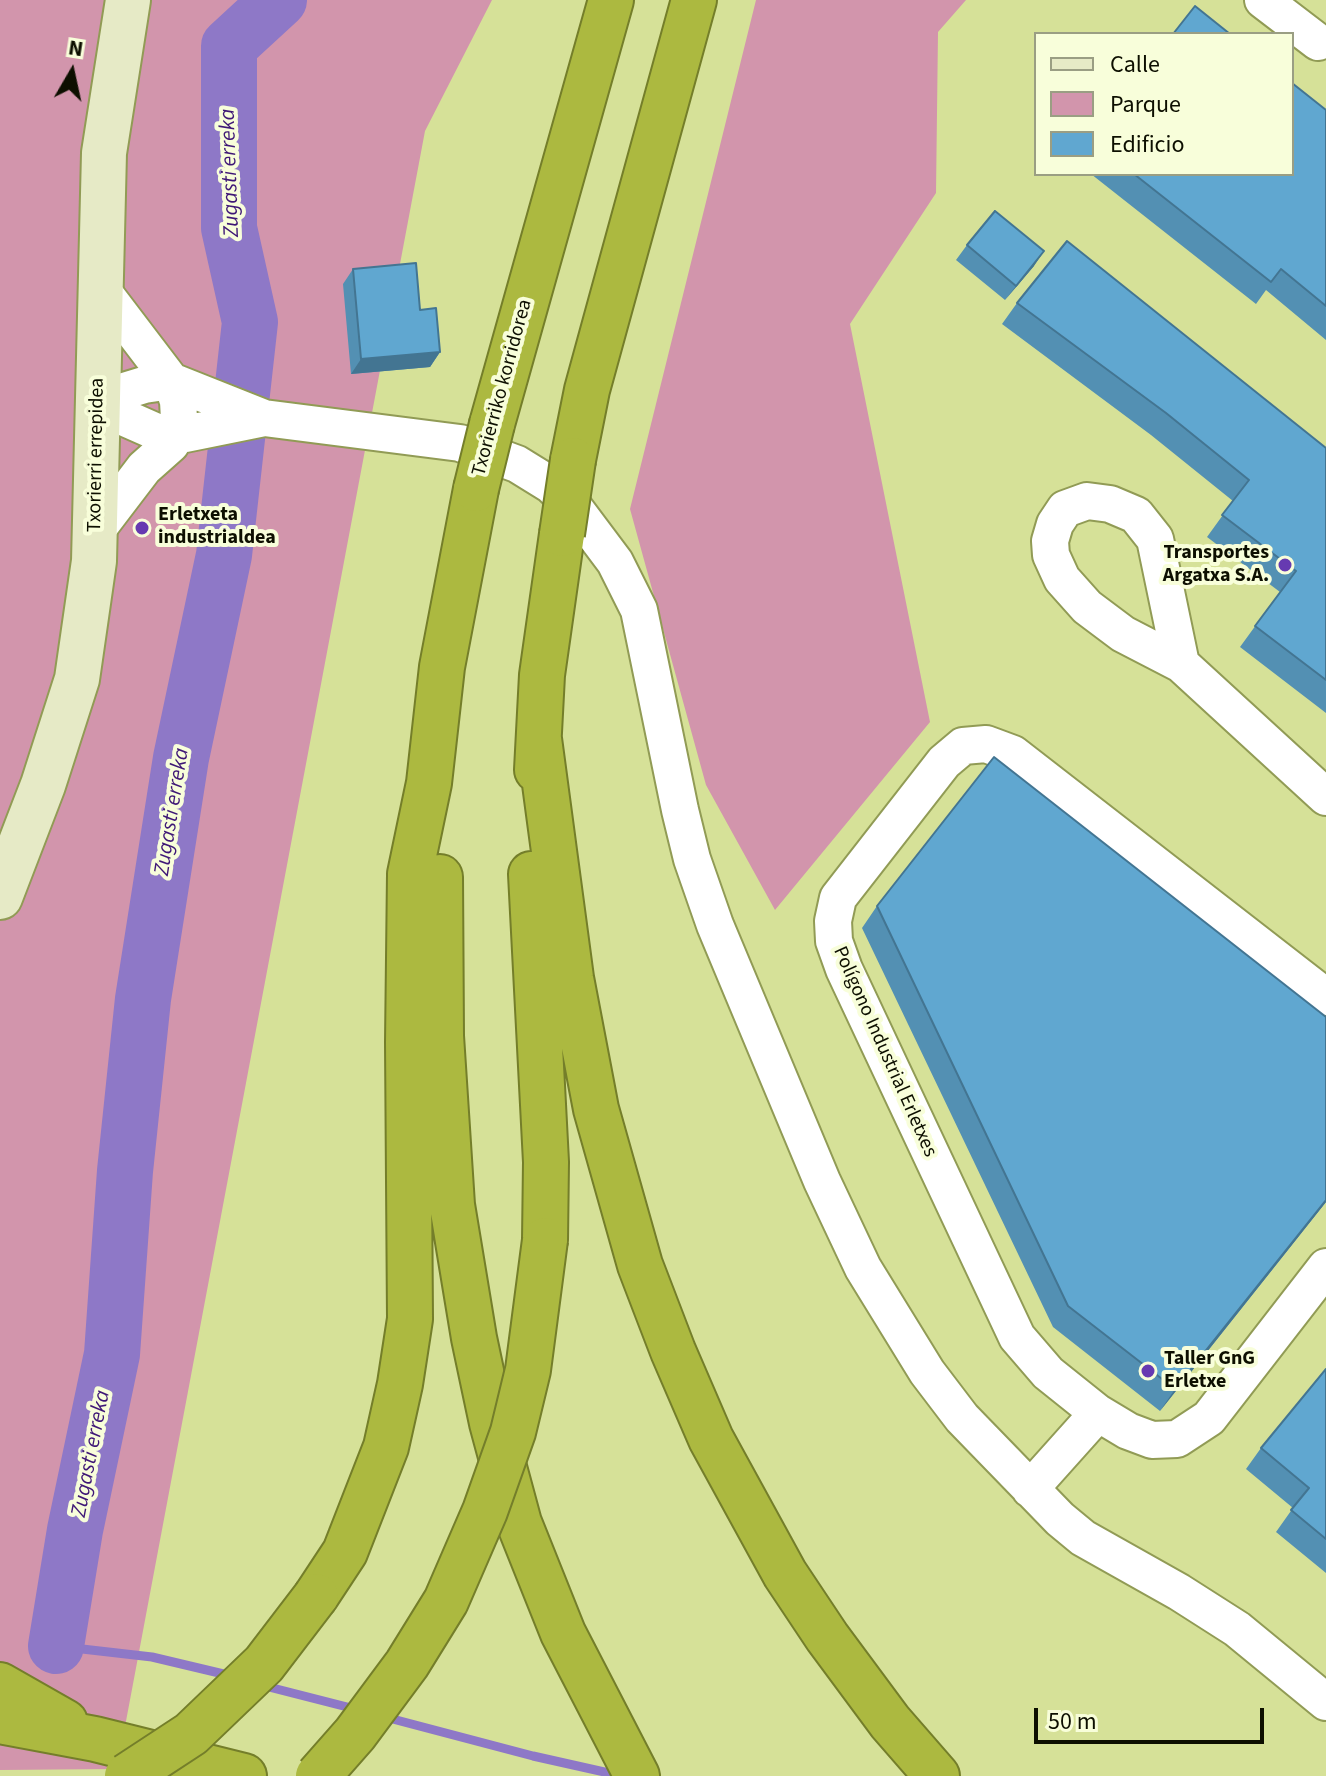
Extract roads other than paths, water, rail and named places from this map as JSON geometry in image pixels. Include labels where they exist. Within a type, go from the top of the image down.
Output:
[{"type":"highway","name":"Txorierriko korridorea","points":[[429,783],[442,667],[476,489],[611,0]]},
{"type":"highway","points":[[318,1776],[355,1734],[407,1664],[446,1601],[485,1511],[513,1432],[528,1370],[545,1240],[546,1162],[530,855],[542,675],[573,460],[587,390],[694,0]]},
{"type":"highway","points":[[539,739],[580,1029],[596,1109],[640,1265],[711,1439],[785,1574],[890,1722],[937,1776]]},
{"type":"highway","points":[[127,1776],[191,1734],[264,1664],[345,1552],[386,1447],[410,1319],[410,874],[429,783]]},
{"type":"highway","points":[[429,783],[439,840],[441,1036],[452,1205],[474,1338],[492,1423],[519,1523],[563,1633],[637,1776]]},
{"type":"highway","points":[[0,1685],[95,1739]]},
{"type":"highway","points":[[0,1721],[95,1739],[244,1776]]},
{"type":"main road","name":"Txorierri errepidea","points":[[0,897],[43,785],[77,679],[94,561],[104,153],[128,0]]},
{"type":"street","points":[[1263,0],[1322,48]]},
{"type":"street","points":[[1309,0],[1322,48]]},
{"type":"street","points":[[96,531],[144,468],[180,434],[178,383],[101,289]]},
{"type":"street","points":[[98,399],[144,385],[178,383],[264,418],[460,443],[517,464],[551,485],[573,506],[615,562],[639,610],[692,859],[715,925],[822,1181],[863,1268],[927,1372],[962,1418],[1060,1519],[1083,1538],[1237,1629],[1326,1702]]},
{"type":"street","points":[[98,399],[116,414],[159,433],[180,434],[264,418]]},
{"type":"street","points":[[1181,664],[1155,539],[1136,515],[1110,504],[1087,501],[1065,509],[1055,524],[1050,541],[1051,555],[1062,579],[1087,607],[1123,634],[1181,664],[1326,797]]},
{"type":"street","name":"Polígono Industrial Erletxes","points":[[1326,997],[1013,754],[986,744],[963,746],[944,762],[838,898],[833,921],[834,941],[844,969],[1017,1337],[1048,1373],[1098,1413],[1128,1431],[1152,1440],[1177,1439],[1209,1418],[1326,1267]]},
{"type":"street","points":[[1030,1489],[1098,1413]]},
{"type":"waterway","name":"Zugasti erreka","points":[[56,1646],[75,1530],[112,1354],[125,1171],[143,999],[181,758],[224,555],[250,322],[229,228],[229,46],[279,0]]},
{"type":"waterway","points":[[56,1646],[152,1657],[232,1676]]},
{"type":"waterway","points":[[261,1685],[359,1710]]},
{"type":"waterway","points":[[385,1717],[622,1776]]},
{"type":"place","name":"Erletxeta industrialdea","points":[[142,528]]},
{"type":"place","name":"Transportes Argatxa S.A.","points":[[1285,565]]},
{"type":"place","name":"Taller GnG Erletxe","points":[[1148,1371]]}]
